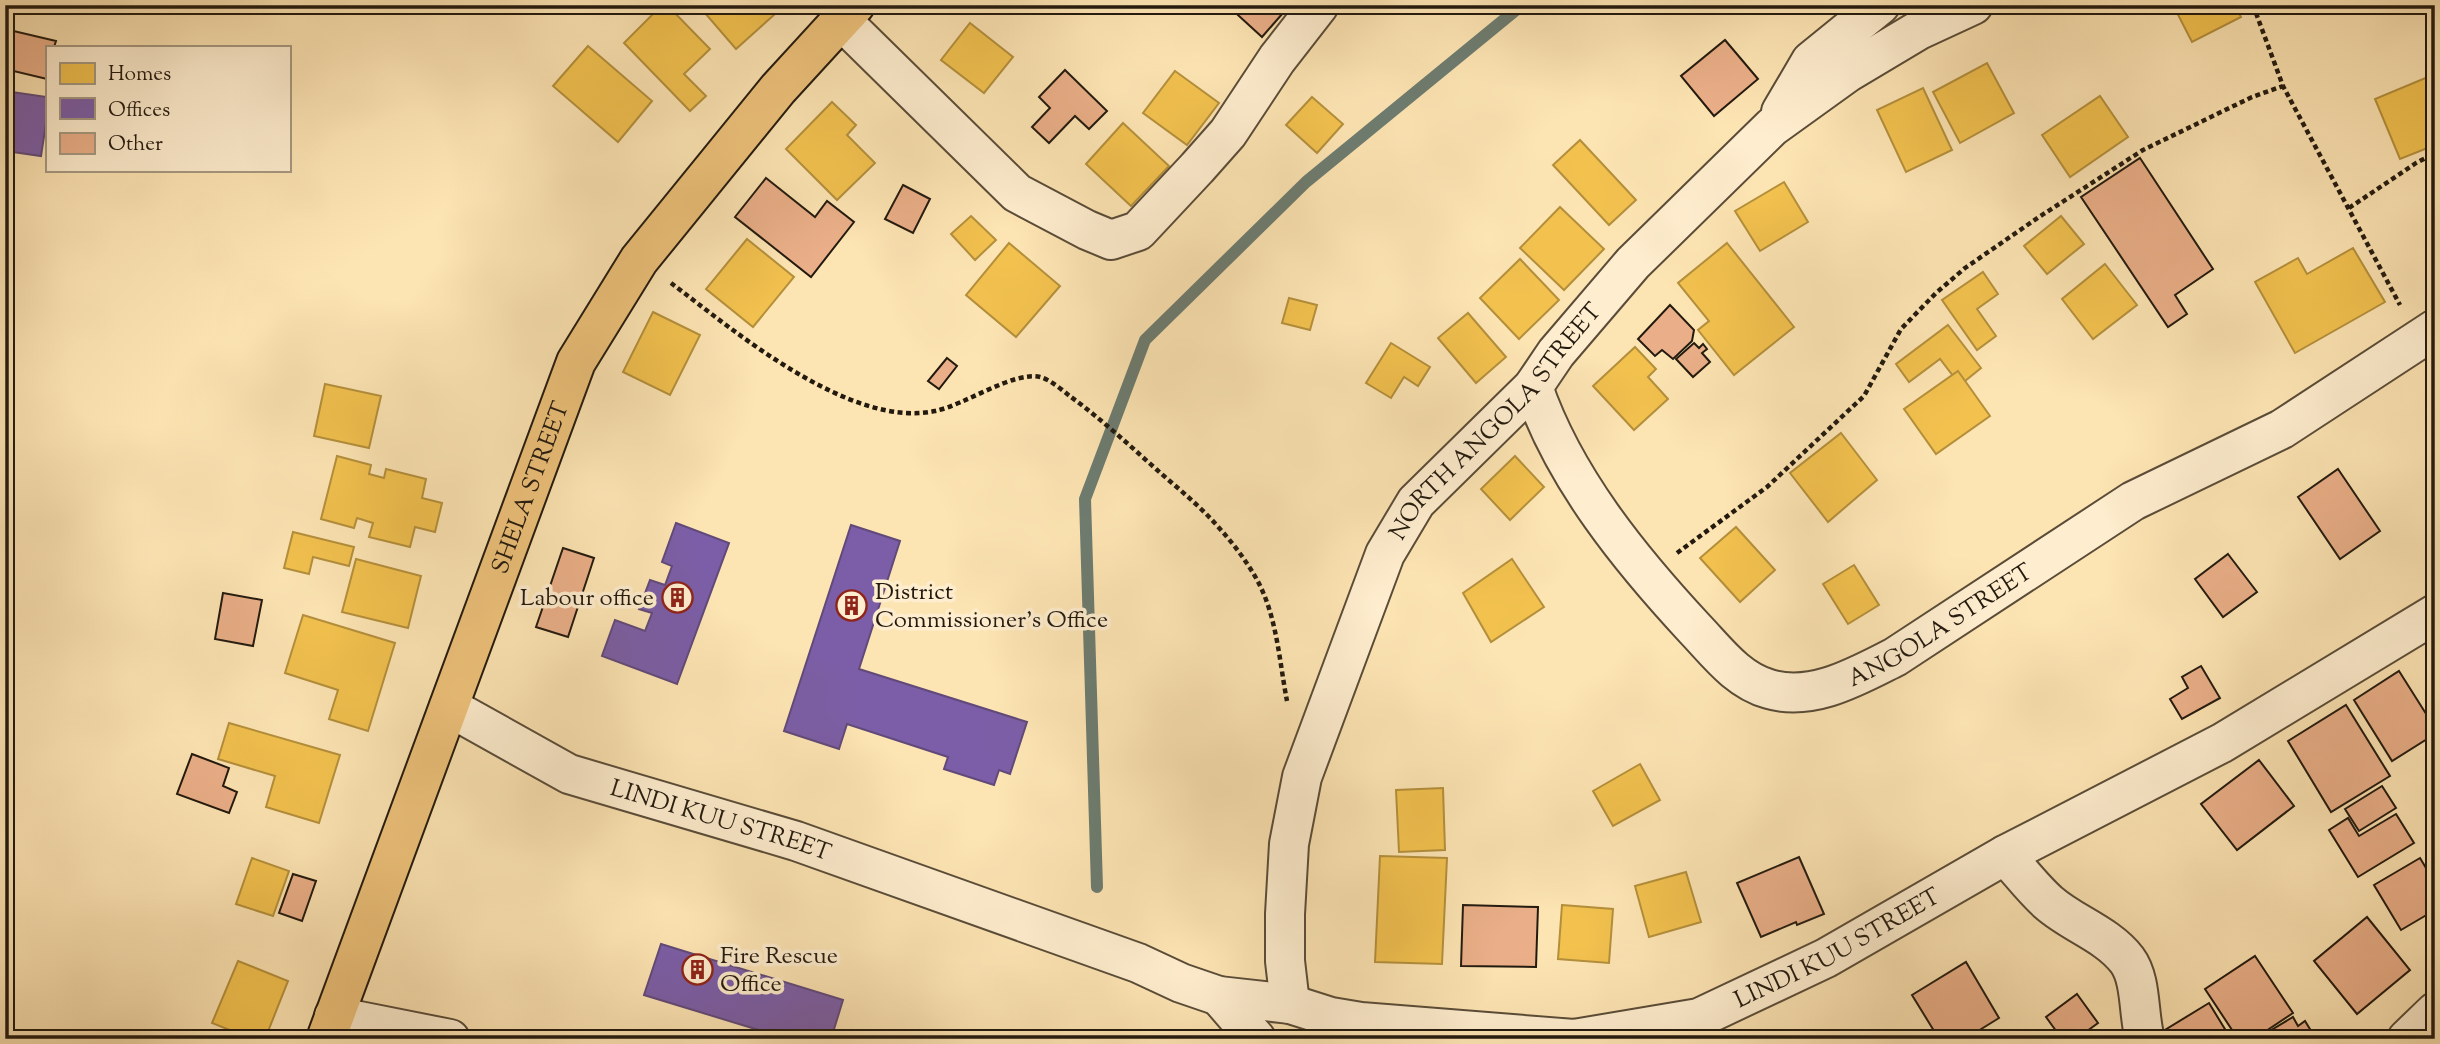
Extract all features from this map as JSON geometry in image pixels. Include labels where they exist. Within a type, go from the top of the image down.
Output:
[{"type":"main road","name":"SHELA STREET","points":[[330,1027],[576,362],[639,260],[778,89],[848,13]]},
{"type":"street","points":[[848,13],[1017,193],[1111,240],[1138,231],[1228,133],[1277,59],[1319,5]]},
{"type":"street","points":[[1772,127],[1811,61],[1880,5]]},
{"type":"street","name":"NORTH ANGOLA STREET","points":[[1290,1004],[1285,961],[1285,914],[1289,844],[1302,777],[1385,554],[1416,502],[1533,387],[1556,353],[1633,263],[1772,127],[1847,73],[1919,30],[1973,5]]},
{"type":"street","name":"ANGOLA STREET","points":[[1533,387],[1544,421],[1572,472],[1646,577],[1737,674],[1770,690],[1813,692],[1857,676],[1895,657],[2133,501],[2282,429],[2427,334]]},
{"type":"street","name":"LINDI KUU STREET","points":[[449,707],[569,774],[796,841],[1138,963],[1181,983],[1219,996],[1290,1004],[1363,1031],[1574,1039],[1699,1018],[1826,958],[2005,855],[2222,743],[2435,614]]},
{"type":"street","points":[[2005,855],[2049,904],[2104,938],[2128,962],[2138,992],[2145,1039]]},
{"type":"street","points":[[1219,996],[1256,1039]]},
{"type":"street","points":[[2407,1039],[2435,1012]]},
{"type":"street","points":[[330,1027],[450,1039]]},
{"type":"path","points":[[2253,5],[2283,86],[2349,208],[2427,334]]},
{"type":"path","points":[[1646,577],[1767,487],[1864,396],[1901,329],[1965,268],[2143,150],[2252,97],[2283,86]]},
{"type":"path","points":[[2349,208],[2406,169],[2435,153]]},
{"type":"path","points":[[639,260],[780,365],[851,400],[908,415],[937,411],[966,402],[1017,378],[1030,376],[1048,381],[1099,418],[1210,519],[1237,549],[1257,580],[1276,629],[1289,709]]},
{"type":"building: Homes","points":[[662,5],[667,5],[710,49],[684,74],[706,96],[690,111],[624,43]]},
{"type":"building: Homes","points":[[698,5],[785,5],[736,49]]},
{"type":"building: Homes","points":[[2173,5],[2235,5],[2241,17],[2192,42]]},
{"type":"building: Homes","points":[[970,23],[1013,57],[984,93],[941,60]]},
{"type":"building: Homes","points":[[588,46],[652,101],[618,142],[553,86]]},
{"type":"building: Homes","points":[[1987,63],[2014,113],[1960,143],[1933,92]]},
{"type":"building: Homes","points":[[1175,71],[1219,103],[1187,145],[1143,113]]},
{"type":"building: Homes","points":[[2435,74],[2435,145],[2400,159],[2375,99]]},
{"type":"building: Homes","points":[[1923,88],[1952,150],[1906,172],[1877,110]]},
{"type":"building: Homes","points":[[2100,96],[2128,137],[2070,177],[2042,135]]},
{"type":"building: Homes","points":[[1312,97],[1343,124],[1317,153],[1286,125]]},
{"type":"building: Homes","points":[[832,102],[856,125],[847,135],[875,163],[837,200],[786,149]]},
{"type":"building: Homes","points":[[1123,123],[1169,166],[1131,206],[1086,164]]},
{"type":"building: Homes","points":[[1580,140],[1636,200],[1609,225],[1553,165]]},
{"type":"building: Homes","points":[[1784,182],[1808,222],[1760,251],[1735,211]]},
{"type":"building: Homes","points":[[1560,207],[1604,249],[1564,290],[1520,248]]},
{"type":"building: Homes","points":[[971,216],[996,240],[975,260],[951,234]]},
{"type":"building: Homes","points":[[2061,216],[2084,244],[2047,274],[2024,246]]},
{"type":"building: Homes","points":[[747,239],[794,277],[753,327],[706,289]]},
{"type":"building: Homes","points":[[1009,243],[1060,286],[1016,337],[966,295]]},
{"type":"building: Homes","points":[[1727,243],[1794,327],[1734,375],[1698,330],[1709,321],[1678,283]]},
{"type":"building: Homes","points":[[2353,248],[2385,302],[2295,353],[2255,282],[2298,258],[2307,274]]},
{"type":"building: Homes","points":[[1520,259],[1559,300],[1519,339],[1480,298]]},
{"type":"building: Homes","points":[[2105,264],[2137,305],[2093,339],[2062,299]]},
{"type":"building: Homes","points":[[1983,272],[1998,294],[1977,309],[1996,336],[1977,350],[1942,300]]},
{"type":"building: Homes","points":[[1289,298],[1317,305],[1310,330],[1282,323]]},
{"type":"building: Homes","points":[[653,312],[700,335],[670,395],[623,372]]},
{"type":"building: Homes","points":[[1468,313],[1506,357],[1476,383],[1438,338]]},
{"type":"building: Homes","points":[[1948,325],[1981,368],[1960,385],[1940,359],[1909,382],[1896,364]]},
{"type":"building: Homes","points":[[1391,343],[1430,367],[1418,386],[1404,377],[1391,398],[1366,383]]},
{"type":"building: Homes","points":[[1635,347],[1656,369],[1648,377],[1668,399],[1634,430],[1593,386]]},
{"type":"building: Homes","points":[[1958,371],[1990,416],[1936,454],[1904,409]]},
{"type":"building: Homes","points":[[325,384],[381,396],[369,448],[314,436]]},
{"type":"building: Homes","points":[[1841,433],[1877,480],[1828,522],[1790,473]]},
{"type":"building: Homes","points":[[337,456],[371,465],[369,474],[384,478],[386,469],[426,479],[422,498],[442,503],[435,532],[415,527],[410,547],[369,537],[373,523],[357,518],[354,528],[321,519]]},
{"type":"building: Homes","points":[[1515,456],[1544,487],[1510,520],[1481,489]]},
{"type":"building: Homes","points":[[1736,527],[1775,570],[1740,602],[1700,558]]},
{"type":"building: Homes","points":[[293,532],[354,547],[349,566],[313,557],[309,574],[284,568]]},
{"type":"building: Homes","points":[[356,559],[421,576],[408,628],[342,612]]},
{"type":"building: Homes","points":[[1512,559],[1544,607],[1491,642],[1463,593]]},
{"type":"building: Homes","points":[[1854,565],[1879,605],[1848,624],[1823,584]]},
{"type":"building: Homes","points":[[303,615],[395,643],[368,731],[329,719],[338,690],[285,673]]},
{"type":"building: Homes","points":[[229,723],[340,755],[319,823],[266,807],[275,776],[218,759]]},
{"type":"building: Homes","points":[[1640,764],[1660,800],[1613,826],[1593,791]]},
{"type":"building: Homes","points":[[1443,788],[1445,850],[1399,852],[1396,790]]},
{"type":"building: Homes","points":[[1380,856],[1447,858],[1442,964],[1375,962]]},
{"type":"building: Homes","points":[[252,858],[289,871],[273,916],[236,904]]},
{"type":"building: Homes","points":[[1686,872],[1701,922],[1649,937],[1635,886]]},
{"type":"building: Homes","points":[[1562,905],[1613,909],[1609,963],[1558,959]]},
{"type":"building: Homes","points":[[238,961],[288,981],[265,1039],[252,1039],[212,1023]]},
{"type":"building: Offices","points":[[5,91],[46,97],[46,124],[41,156],[5,151]]},
{"type":"building: Offices","name":"Labour office","points":[[676,523],[729,543],[677,684],[602,656],[615,620],[645,631],[652,613],[639,609],[650,580],[665,585],[672,566],[662,562]]},
{"type":"building: Offices","name":"District Commissioner's Office","points":[[851,525],[900,541],[859,669],[1027,722],[1010,774],[999,770],[994,785],[944,769],[948,757],[847,724],[839,749],[784,731]]},
{"type":"building: Offices","name":"Fire Rescue Office","points":[[661,944],[843,1000],[831,1039],[788,1039],[644,995]]},
{"type":"building: Other","points":[[1227,5],[1290,5],[1262,37]]},
{"type":"building: Other","points":[[5,29],[56,41],[54,46],[46,46],[46,79],[5,69]]},
{"type":"building: Other","points":[[1725,40],[1758,79],[1714,116],[1681,76]]},
{"type":"building: Other","points":[[1065,70],[1107,111],[1089,129],[1075,116],[1049,143],[1032,127],[1050,108],[1039,97]]},
{"type":"building: Other","points":[[2140,158],[2213,269],[2175,295],[2187,314],[2168,327],[2081,197]]},
{"type":"building: Other","points":[[766,178],[815,217],[827,201],[854,222],[811,277],[735,217]]},
{"type":"building: Other","points":[[903,185],[930,199],[913,233],[885,219]]},
{"type":"building: Other","points":[[1670,305],[1694,330],[1692,341],[1673,359],[1662,350],[1655,356],[1638,339]]},
{"type":"building: Other","points":[[5,307],[12,309],[5,332]]},
{"type":"building: Other","points":[[1694,343],[1699,348],[1703,344],[1707,349],[1702,353],[1710,362],[1693,377],[1676,359]]},
{"type":"building: Other","points":[[947,358],[957,366],[939,389],[928,381]]},
{"type":"building: Other","points":[[2338,469],[2380,531],[2340,559],[2298,497]]},
{"type":"building: Other","points":[[563,548],[594,558],[568,637],[536,627]]},
{"type":"building: Other","points":[[2228,554],[2257,592],[2223,617],[2195,579]]},
{"type":"building: Other","points":[[223,593],[262,600],[253,646],[215,639]]},
{"type":"building: Other","points":[[2201,666],[2220,698],[2182,719],[2170,699],[2188,688],[2182,677]]},
{"type":"building: Other","points":[[2399,671],[2435,728],[2435,734],[2392,761],[2354,700]]},
{"type":"building: Other","points":[[2346,705],[2390,776],[2331,812],[2288,741]]},
{"type":"building: Other","points":[[192,754],[229,768],[223,786],[237,792],[229,813],[177,794]]},
{"type":"building: Other","points":[[2259,760],[2294,806],[2237,850],[2201,804]]},
{"type":"building: Other","points":[[2382,786],[2396,808],[2359,831],[2345,809]]},
{"type":"building: Other","points":[[2396,814],[2414,843],[2358,877],[2329,830],[2348,818],[2359,836]]},
{"type":"building: Other","points":[[1799,857],[1824,914],[1761,937],[1737,883]]},
{"type":"building: Other","points":[[2420,858],[2435,883],[2435,910],[2401,930],[2374,885]]},
{"type":"building: Other","points":[[293,874],[316,881],[302,921],[279,913]]},
{"type":"building: Other","points":[[1463,905],[1538,907],[1536,967],[1461,966]]},
{"type":"building: Other","points":[[2367,917],[2410,970],[2357,1014],[2314,961]]},
{"type":"building: Other","points":[[2255,956],[2293,1013],[2254,1039],[2238,1039],[2205,989]]},
{"type":"building: Other","points":[[1966,962],[1999,1018],[1965,1039],[1939,1039],[1912,995]]},
{"type":"building: Other","points":[[2077,994],[2098,1023],[2076,1039],[2062,1039],[2046,1017]]},
{"type":"building: Other","points":[[2209,1003],[2231,1039],[2157,1039],[2155,1036]]},
{"type":"building: Other","points":[[2293,1017],[2298,1026],[2305,1021],[2316,1039],[2272,1039],[2268,1032]]},
{"type":"waterway","points":[[1097,887],[1085,499],[1145,340],[1306,182],[1522,5]]},
{"type":"place","name":"Labour office","points":[[677,597]]},
{"type":"place","name":"District Commissioner's Office","points":[[852,605]]},
{"type":"place","name":"Fire Rescue Office","points":[[697,969]]}]
